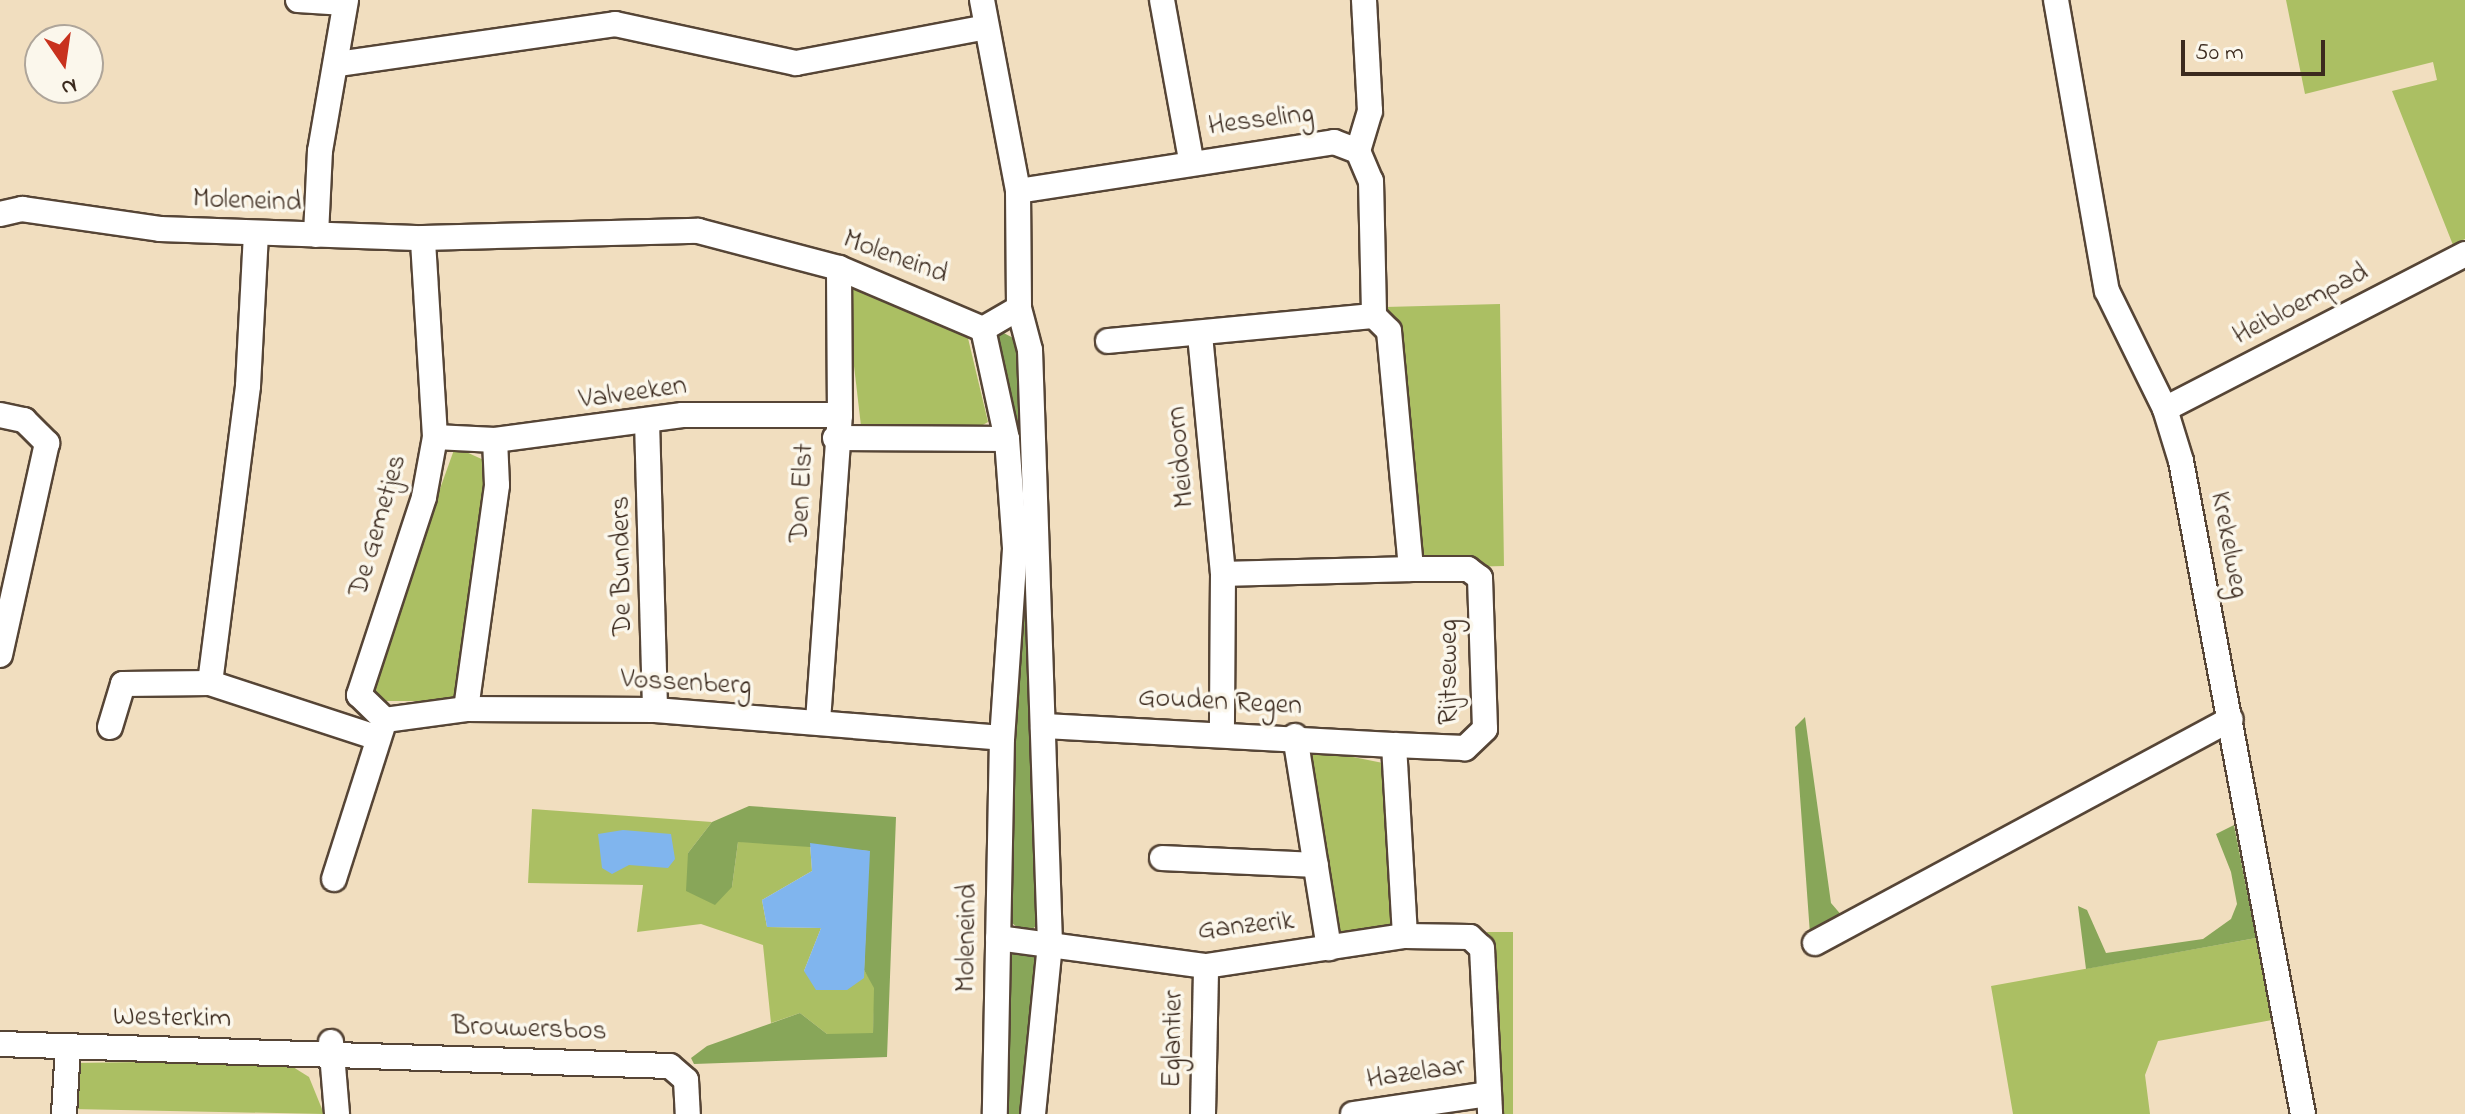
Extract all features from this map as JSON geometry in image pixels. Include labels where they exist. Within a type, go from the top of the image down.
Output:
[{"type":"street","points":[[298,0],[346,2],[338,64],[320,151],[316,235]]},
{"type":"street","points":[[982,0],[1018,191],[1019,308],[1030,350],[1050,944],[1033,1114]]},
{"type":"street","points":[[1162,0],[1191,160]]},
{"type":"street","points":[[1223,574],[1411,569],[1389,331],[1374,316],[1371,181],[1358,151],[1370,111],[1364,0]]},
{"type":"street","name":"Krekelweg","points":[[2056,0],[2107,291],[2165,409],[2231,719],[2303,1114]]},
{"type":"street","points":[[338,64],[615,24],[796,63],[986,27]]},
{"type":"street","name":"Hesseling","points":[[1018,191],[1191,160],[1334,142],[1358,151]]},
{"type":"street","name":"Moleneind","points":[[0,214],[22,209],[160,229],[423,238],[698,231],[839,268],[983,329],[1007,439],[1015,549],[1002,738],[995,1114]]},
{"type":"street","points":[[210,683],[248,386],[256,233]]},
{"type":"street","name":"De Gemetjes","points":[[382,729],[359,695],[424,497],[435,437],[423,238]]},
{"type":"street","name":"Heibloempad","points":[[2165,409],[2465,254]]},
{"type":"street","name":"Den Elst","points":[[818,721],[837,426],[839,268]]},
{"type":"street","points":[[983,329],[1019,308]]},
{"type":"street","points":[[1108,341],[1200,335],[1374,316]]},
{"type":"street","name":"Meidoorn","points":[[1200,335],[1223,574],[1222,732]]},
{"type":"street","points":[[0,415],[24,420],[47,443],[0,655]]},
{"type":"street","name":"Valveeken","points":[[435,437],[495,440],[647,421],[837,426],[1007,439]]},
{"type":"street","name":"De Bunders","points":[[647,421],[655,710]]},
{"type":"street","points":[[466,709],[497,485],[495,440]]},
{"type":"street","name":"Rijtseweg","points":[[1394,745],[1465,748],[1485,729],[1480,578],[1468,569],[1411,569]]},
{"type":"street","name":"Vossenberg","points":[[110,727],[123,684],[210,683],[382,729],[466,709],[655,710],[1002,738]]},
{"type":"street","points":[[1815,943],[2231,719]]},
{"type":"street","name":"Gouden Regen","points":[[1043,726],[1222,732],[1394,745]]},
{"type":"street","points":[[334,879],[382,729]]},
{"type":"street","points":[[1295,736],[1329,948]]},
{"type":"street","points":[[1394,745],[1405,936],[1470,937],[1482,948],[1489,1104]]},
{"type":"street","points":[[1162,858],[1316,865]]},
{"type":"street","name":"Ganzerik","points":[[998,938],[1206,966],[1405,936]]},
{"type":"street","name":"Eglantier","points":[[1203,1114],[1206,966]]},
{"type":"street","name":"Westerkim","points":[[0,1044],[331,1047]]},
{"type":"street","points":[[64,1114],[68,1046]]},
{"type":"street","points":[[331,1047],[337,1114]]},
{"type":"street","name":"Brouwersbos","points":[[331,1047],[670,1066],[686,1080],[688,1114]]},
{"type":"street","name":"Hazelaar","points":[[1353,1114],[1489,1104]]},
{"type":"green space","points":[[2286,0],[2465,0],[2465,239],[2453,245],[2392,91],[2437,80],[2433,62],[2305,94]]},
{"type":"green space","points":[[855,283],[967,334],[988,422],[974,430],[861,426],[846,297]]},
{"type":"green space","points":[[1500,304],[1504,566],[1424,568],[1395,324],[1385,307]]},
{"type":"green space","points":[[998,330],[1019,341],[1041,922],[1026,934],[1000,914],[1024,581],[1024,500],[1007,375],[993,336]]},
{"type":"green space","points":[[455,447],[486,461],[457,701],[381,701],[371,681]]},
{"type":"green space","points":[[1805,717],[1831,903],[1843,917],[1810,934],[1795,727]]},
{"type":"green space","points":[[1303,747],[1388,764],[1394,931],[1333,943]]},
{"type":"green space","points":[[749,806],[896,817],[887,1057],[694,1064],[691,1058],[707,1046],[800,1013],[827,1034],[873,1033],[874,988],[864,970],[869,851],[738,842],[732,887],[715,905],[686,891],[688,853],[712,822]]},
{"type":"green space","points":[[532,809],[712,822],[688,853],[732,887],[738,842],[810,843],[812,871],[762,900],[767,927],[821,928],[804,971],[864,978],[864,970],[875,987],[873,1034],[827,1034],[800,1013],[771,1023],[763,945],[701,924],[637,932],[643,885],[528,883]]},
{"type":"green space","points":[[2234,825],[2256,938],[2086,969],[2078,906],[2087,910],[2106,953],[2203,939],[2231,919],[2237,904],[2231,872],[2216,834]]},
{"type":"green space","points":[[1487,932],[1513,932],[1513,1114],[1487,1114]]},
{"type":"green space","points":[[2256,938],[2272,1020],[2158,1041],[2145,1075],[2150,1114],[2013,1114],[1991,986]]},
{"type":"green space","points":[[1012,948],[1043,952],[1026,1114],[1008,1114]]},
{"type":"green space","points":[[219,1061],[293,1067],[309,1077],[324,1114],[72,1109],[73,1063]]},
{"type":"water","points":[[623,830],[671,834],[675,859],[668,868],[629,865],[612,874],[602,868],[598,834]]},
{"type":"water","points":[[810,843],[870,851],[864,978],[847,990],[816,990],[804,971],[821,928],[767,927],[762,900],[812,871]]}]
